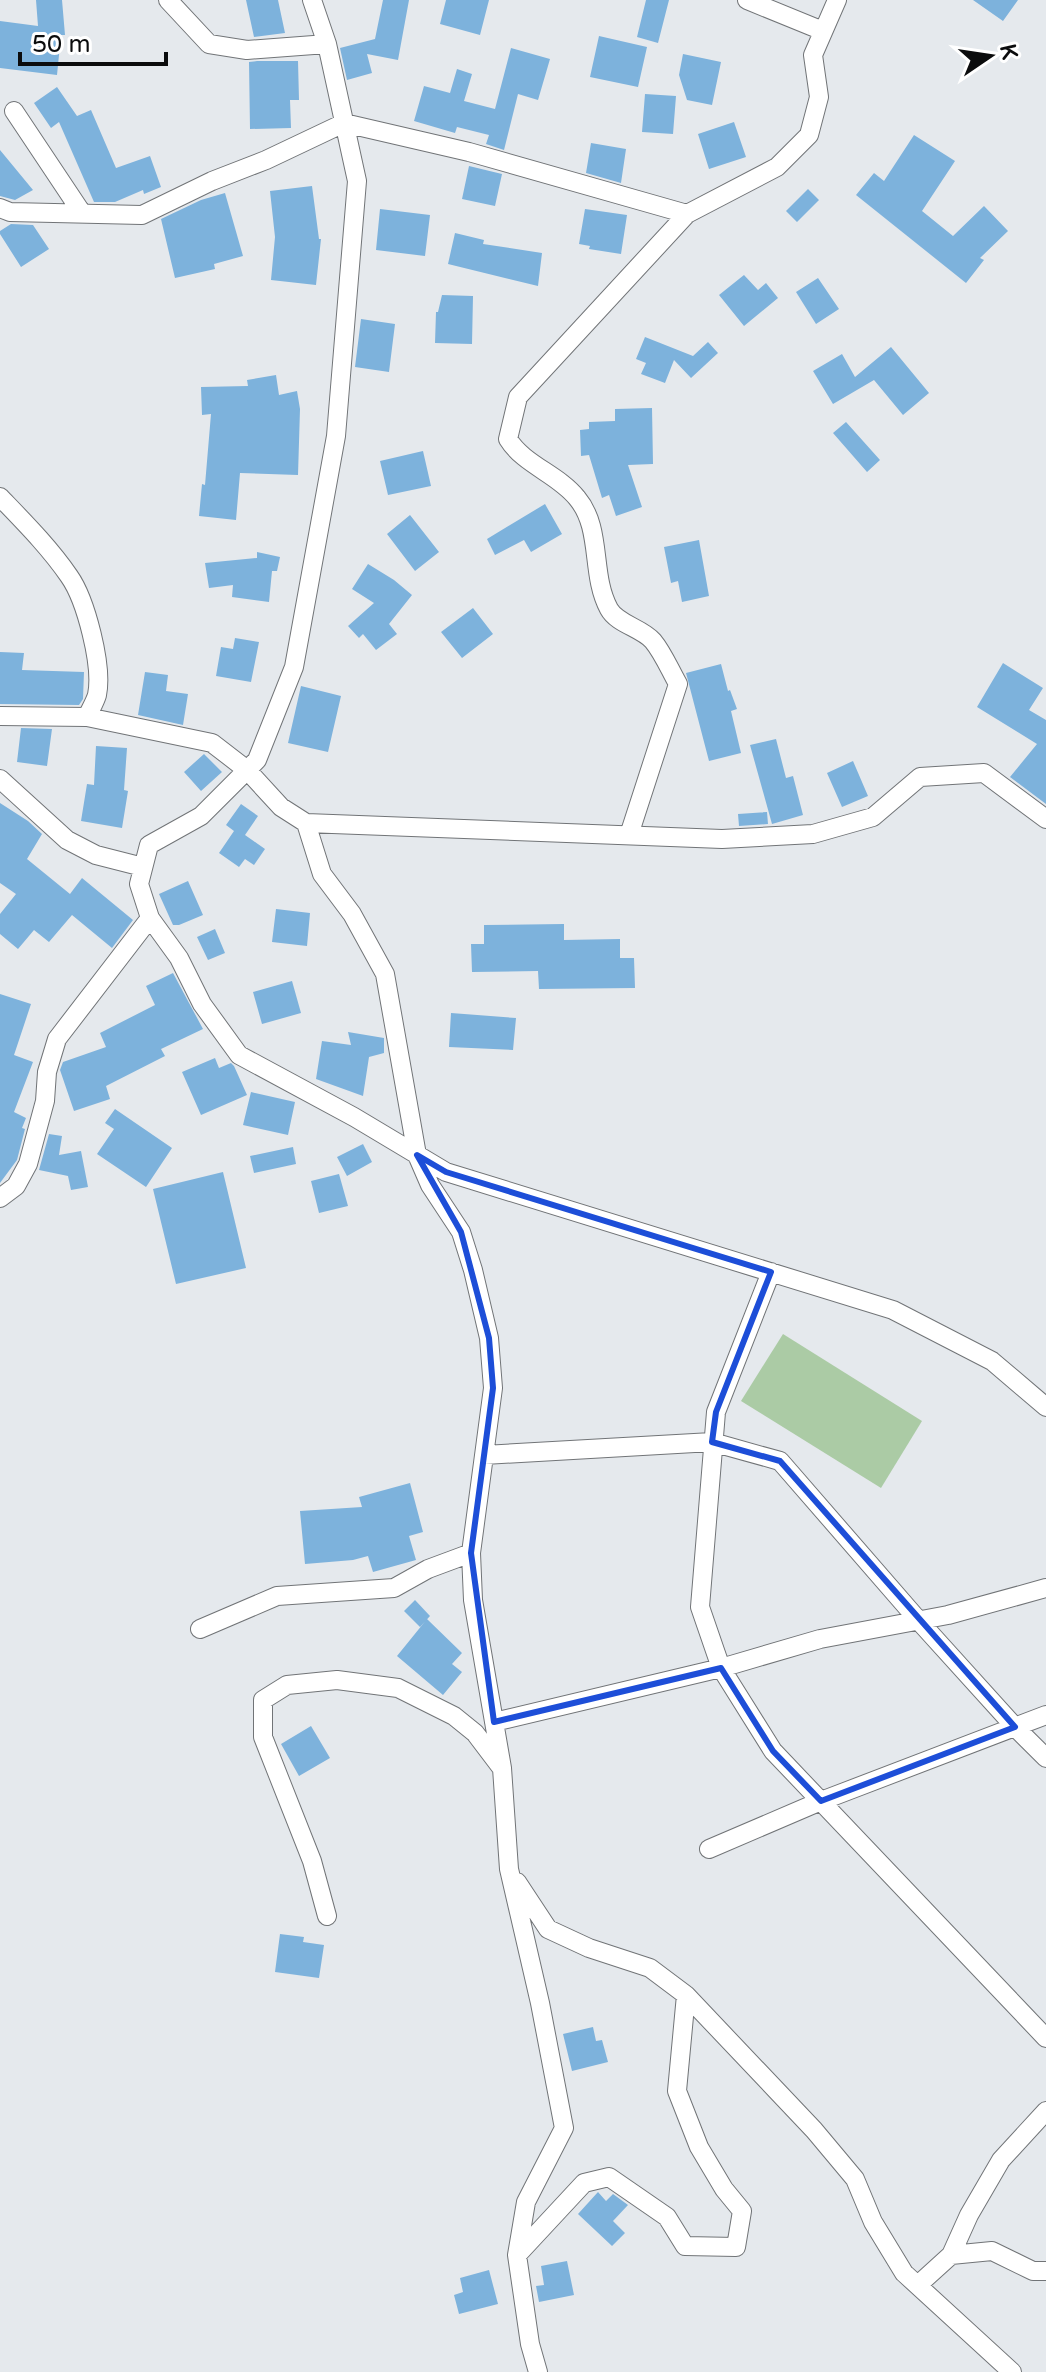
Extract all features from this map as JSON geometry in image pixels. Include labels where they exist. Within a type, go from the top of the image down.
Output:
[{"type":"street","points":[[168,0],[209,44],[247,50],[327,44]]},
{"type":"street","points":[[312,0],[327,44],[357,181],[336,436],[294,667],[257,760],[201,816],[149,845],[139,884],[150,918],[179,958],[202,1004],[239,1055],[354,1117],[446,1172],[893,1310],[992,1361],[1046,1407]]},
{"type":"street","points":[[747,0],[823,31]]},
{"type":"street","points":[[629,835],[678,684],[652,640],[610,611],[598,577],[591,523],[580,500],[565,484],[515,450],[508,439],[518,397],[687,214],[777,167],[809,135],[819,97],[813,55],[837,0]]},
{"type":"street","points":[[14,111],[82,213]]},
{"type":"street","points":[[0,208],[10,212],[142,215],[344,123],[469,152],[687,214]]},
{"type":"street","points":[[0,497],[45,544],[71,578],[84,603],[96,650],[97,694],[87,717]]},
{"type":"street","points":[[0,716],[87,717],[212,743],[247,770],[281,807],[306,823],[722,839],[813,834],[873,817],[920,777],[984,773],[1046,819]]},
{"type":"street","points":[[1,781],[67,840],[96,855],[143,867]]},
{"type":"street","points":[[306,823],[322,874],[352,914],[385,974],[417,1155],[430,1185],[461,1232],[489,1338],[493,1388],[471,1553],[473,1600],[502,1768],[509,1869],[540,2003],[564,2128],[526,2202],[517,2255],[530,2344],[538,2372]]},
{"type":"street","points":[[0,1198],[16,1186],[28,1164],[57,1039],[150,918]]},
{"type":"street","points":[[771,1272],[716,1412],[712,1442],[700,1607],[721,1668],[773,1751],[1046,2038]]},
{"type":"street","points":[[484,1455],[712,1442],[780,1461],[919,1621],[1046,1758]]},
{"type":"street","points":[[200,1629],[277,1596],[394,1588],[428,1569],[471,1553]]},
{"type":"street","points":[[494,1722],[721,1668],[820,1639],[948,1615],[1046,1588]]},
{"type":"street","points":[[327,1916],[312,1861],[263,1737],[263,1700],[287,1685],[337,1680],[398,1688],[454,1716],[475,1733],[502,1768]]},
{"type":"street","points":[[709,1849],[821,1801],[1046,1715]]},
{"type":"street","points":[[509,1869],[548,1929],[589,1948],[650,1968],[686,1995],[814,2130],[855,2179],[873,2222],[904,2273],[1012,2372]]},
{"type":"street","points":[[517,2255],[584,2183],[609,2177],[667,2217],[685,2246],[736,2247],[742,2211],[724,2189],[699,2147],[677,2091],[686,1995]]},
{"type":"street","points":[[918,2285],[951,2255],[969,2215],[1001,2160],[1046,2111]]},
{"type":"street","points":[[951,2255],[992,2251],[1033,2271],[1046,2271]]},
{"type":"highlighted area","points":[[417,1155],[446,1172],[771,1272],[716,1412],[712,1442],[780,1461],[1015,1727],[821,1801],[773,1751],[721,1668],[494,1722],[471,1553],[493,1388],[489,1338],[461,1232]]},
{"type":"green space","points":[[783,1334],[922,1421],[881,1488],[741,1401]]},
{"type":"building","points":[[36,0],[62,0],[65,35],[61,35],[57,75],[0,68],[0,21],[38,26]]},
{"type":"building","points":[[246,0],[278,0],[285,33],[254,37]]},
{"type":"building","points":[[383,0],[409,0],[398,60],[367,54],[372,73],[347,80],[340,48],[375,39]]},
{"type":"building","points":[[446,0],[489,0],[480,35],[440,24]]},
{"type":"building","points":[[646,0],[669,0],[658,43],[637,37]]},
{"type":"building","points":[[973,0],[1018,0],[1003,21]]},
{"type":"building","points":[[599,36],[647,47],[638,87],[590,77]]},
{"type":"building","points":[[511,48],[550,59],[538,100],[518,94],[504,150],[486,144],[489,135],[457,127],[455,133],[414,121],[424,86],[450,93],[457,69],[472,74],[464,101],[495,109]]},
{"type":"building","points":[[683,54],[721,62],[712,105],[687,100],[679,75]]},
{"type":"building","points":[[298,61],[299,100],[290,100],[291,128],[250,129],[249,62]]},
{"type":"building","points":[[57,87],[77,116],[91,110],[116,168],[150,156],[161,187],[144,194],[143,190],[115,202],[94,202],[59,122],[51,128],[34,103]]},
{"type":"building","points":[[645,94],[676,96],[673,134],[642,132]]},
{"type":"building","points":[[734,122],[746,157],[709,169],[698,134]]},
{"type":"building","points":[[914,135],[955,161],[922,211],[953,236],[984,206],[1008,231],[980,258],[984,260],[966,283],[856,195],[874,173],[884,181]]},
{"type":"building","points":[[591,143],[626,149],[621,183],[586,173]]},
{"type":"building","points":[[0,150],[33,190],[15,200],[0,196]]},
{"type":"building","points":[[469,166],[502,174],[495,206],[462,199]]},
{"type":"building","points":[[312,186],[321,239],[316,285],[271,280],[275,237],[270,191]]},
{"type":"building","points":[[808,189],[819,200],[797,222],[786,211]]},
{"type":"building","points":[[225,193],[243,256],[214,264],[215,269],[175,278],[161,219],[201,200]]},
{"type":"building","points":[[380,209],[430,215],[425,256],[376,250]]},
{"type":"building","points":[[585,209],[627,215],[621,254],[589,249],[590,246],[579,244]]},
{"type":"building","points":[[11,224],[33,225],[49,249],[21,267],[0,234]]},
{"type":"building","points":[[455,233],[484,240],[483,244],[542,253],[538,286],[448,264]]},
{"type":"building","points":[[744,275],[758,290],[766,283],[778,298],[744,326],[719,295]]},
{"type":"building","points":[[818,278],[839,309],[816,324],[796,292]]},
{"type":"building","points":[[442,295],[473,296],[472,344],[435,343],[436,312]]},
{"type":"building","points":[[361,319],[395,324],[389,372],[355,367]]},
{"type":"building","points":[[645,337],[693,356],[708,342],[718,353],[691,378],[674,360],[665,383],[641,374],[646,363],[636,359]]},
{"type":"building","points":[[891,347],[929,393],[903,415],[874,380],[833,404],[813,371],[842,354],[855,377]]},
{"type":"building","points":[[276,375],[279,395],[297,391],[300,409],[298,475],[240,473],[236,520],[199,516],[211,414],[202,415],[201,387],[248,386],[247,380]]},
{"type":"building","points":[[652,408],[653,464],[628,465],[642,507],[616,516],[609,495],[602,498],[589,455],[581,456],[580,430],[589,429],[589,422],[615,421],[615,409]]},
{"type":"building","points":[[846,422],[880,460],[867,472],[833,433]]},
{"type":"building","points":[[423,451],[431,486],[388,495],[380,461]]},
{"type":"building","points":[[545,504],[562,534],[531,552],[524,540],[495,555],[487,539]]},
{"type":"building","points":[[410,515],[439,552],[415,571],[387,534]]},
{"type":"building","points":[[699,540],[709,596],[682,602],[678,581],[671,583],[664,547]]},
{"type":"building","points":[[257,552],[280,557],[277,571],[272,571],[269,602],[232,597],[233,585],[209,588],[205,563],[257,558]]},
{"type":"building","points":[[368,564],[412,595],[389,624],[397,634],[376,650],[363,634],[359,638],[348,626],[374,603],[352,589]]},
{"type":"building","points":[[473,608],[493,634],[462,658],[441,632]]},
{"type":"building","points":[[235,638],[259,642],[251,682],[216,676],[221,647],[233,649]]},
{"type":"building","points":[[0,652],[24,653],[22,670],[84,672],[83,699],[79,705],[0,704]]},
{"type":"building","points":[[1003,663],[1043,688],[1029,710],[1046,720],[1046,804],[1010,777],[1037,744],[977,707]]},
{"type":"building","points":[[721,664],[728,691],[737,709],[731,711],[741,753],[709,761],[686,673]]},
{"type":"building","points":[[145,672],[168,675],[166,691],[188,694],[183,725],[138,715]]},
{"type":"building","points":[[301,686],[341,696],[328,752],[288,743]]},
{"type":"building","points":[[21,728],[52,729],[47,766],[17,762]]},
{"type":"building","points":[[776,739],[786,778],[793,776],[803,815],[772,824],[750,745]]},
{"type":"building","points":[[96,746],[127,748],[124,790],[128,791],[122,828],[81,821],[87,784],[94,785]]},
{"type":"building","points":[[204,754],[222,772],[201,791],[184,772]]},
{"type":"building","points":[[853,761],[868,796],[842,807],[827,773]]},
{"type":"building","points":[[0,803],[42,834],[27,859],[70,894],[82,878],[133,920],[112,948],[72,915],[49,942],[34,930],[18,949],[0,934],[0,914],[16,894],[0,883]]},
{"type":"building","points":[[241,804],[258,816],[245,835],[265,849],[254,865],[245,859],[239,867],[219,853],[234,831],[226,825]]},
{"type":"building","points":[[767,812],[768,824],[739,826],[738,814]]},
{"type":"building","points":[[188,881],[203,915],[173,925],[159,894]]},
{"type":"building","points":[[276,909],[310,913],[307,946],[272,942]]},
{"type":"building","points":[[564,924],[564,940],[620,939],[620,958],[634,958],[635,988],[539,989],[538,971],[472,972],[471,944],[484,944],[484,925]]},
{"type":"building","points":[[215,929],[225,953],[208,960],[197,937]]},
{"type":"building","points":[[173,973],[203,1029],[161,1049],[165,1056],[106,1086],[110,1099],[74,1111],[60,1070],[63,1062],[106,1047],[100,1033],[155,1005],[146,986]]},
{"type":"building","points":[[292,981],[301,1013],[262,1024],[253,992]]},
{"type":"building","points":[[0,994],[31,1004],[14,1055],[33,1062],[14,1112],[26,1118],[17,1160],[0,1183]]},
{"type":"building","points":[[451,1013],[516,1018],[513,1050],[449,1047]]},
{"type":"building","points":[[348,1032],[384,1038],[384,1053],[369,1057],[363,1096],[316,1079],[322,1041],[351,1045]]},
{"type":"building","points":[[215,1058],[219,1068],[231,1063],[234,1066],[247,1095],[201,1115],[182,1072]]},
{"type":"building","points":[[251,1092],[295,1102],[288,1135],[243,1125]]},
{"type":"building","points":[[115,1109],[172,1148],[146,1187],[97,1154],[114,1129],[105,1123]]},
{"type":"building","points":[[49,1134],[62,1136],[59,1155],[81,1151],[88,1187],[71,1190],[68,1176],[39,1170]]},
{"type":"building","points":[[363,1144],[372,1162],[347,1176],[337,1157]]},
{"type":"building","points":[[293,1147],[296,1164],[254,1173],[250,1156]]},
{"type":"building","points":[[223,1172],[246,1268],[176,1284],[153,1189]]},
{"type":"building","points":[[339,1174],[348,1206],[319,1213],[311,1181]]},
{"type":"building","points":[[410,1483],[423,1532],[409,1536],[416,1560],[373,1572],[368,1556],[305,1564],[300,1511],[362,1507],[359,1497]]},
{"type":"building","points":[[415,1600],[430,1616],[420,1627],[404,1611]]},
{"type":"building","points":[[427,1619],[462,1653],[452,1664],[462,1672],[443,1695],[397,1656]]},
{"type":"building","points":[[311,1726],[330,1758],[299,1776],[281,1744]]},
{"type":"building","points":[[280,1934],[304,1937],[303,1942],[324,1945],[319,1978],[275,1972]]},
{"type":"building","points":[[593,2027],[596,2041],[602,2040],[608,2062],[572,2071],[563,2034]]},
{"type":"building","points":[[598,2192],[606,2201],[613,2194],[628,2205],[613,2221],[625,2233],[612,2246],[578,2214]]},
{"type":"building","points":[[567,2261],[574,2295],[539,2302],[536,2286],[544,2285],[541,2266]]},
{"type":"building","points":[[489,2270],[498,2304],[459,2314],[454,2295],[463,2292],[460,2278]]}]
